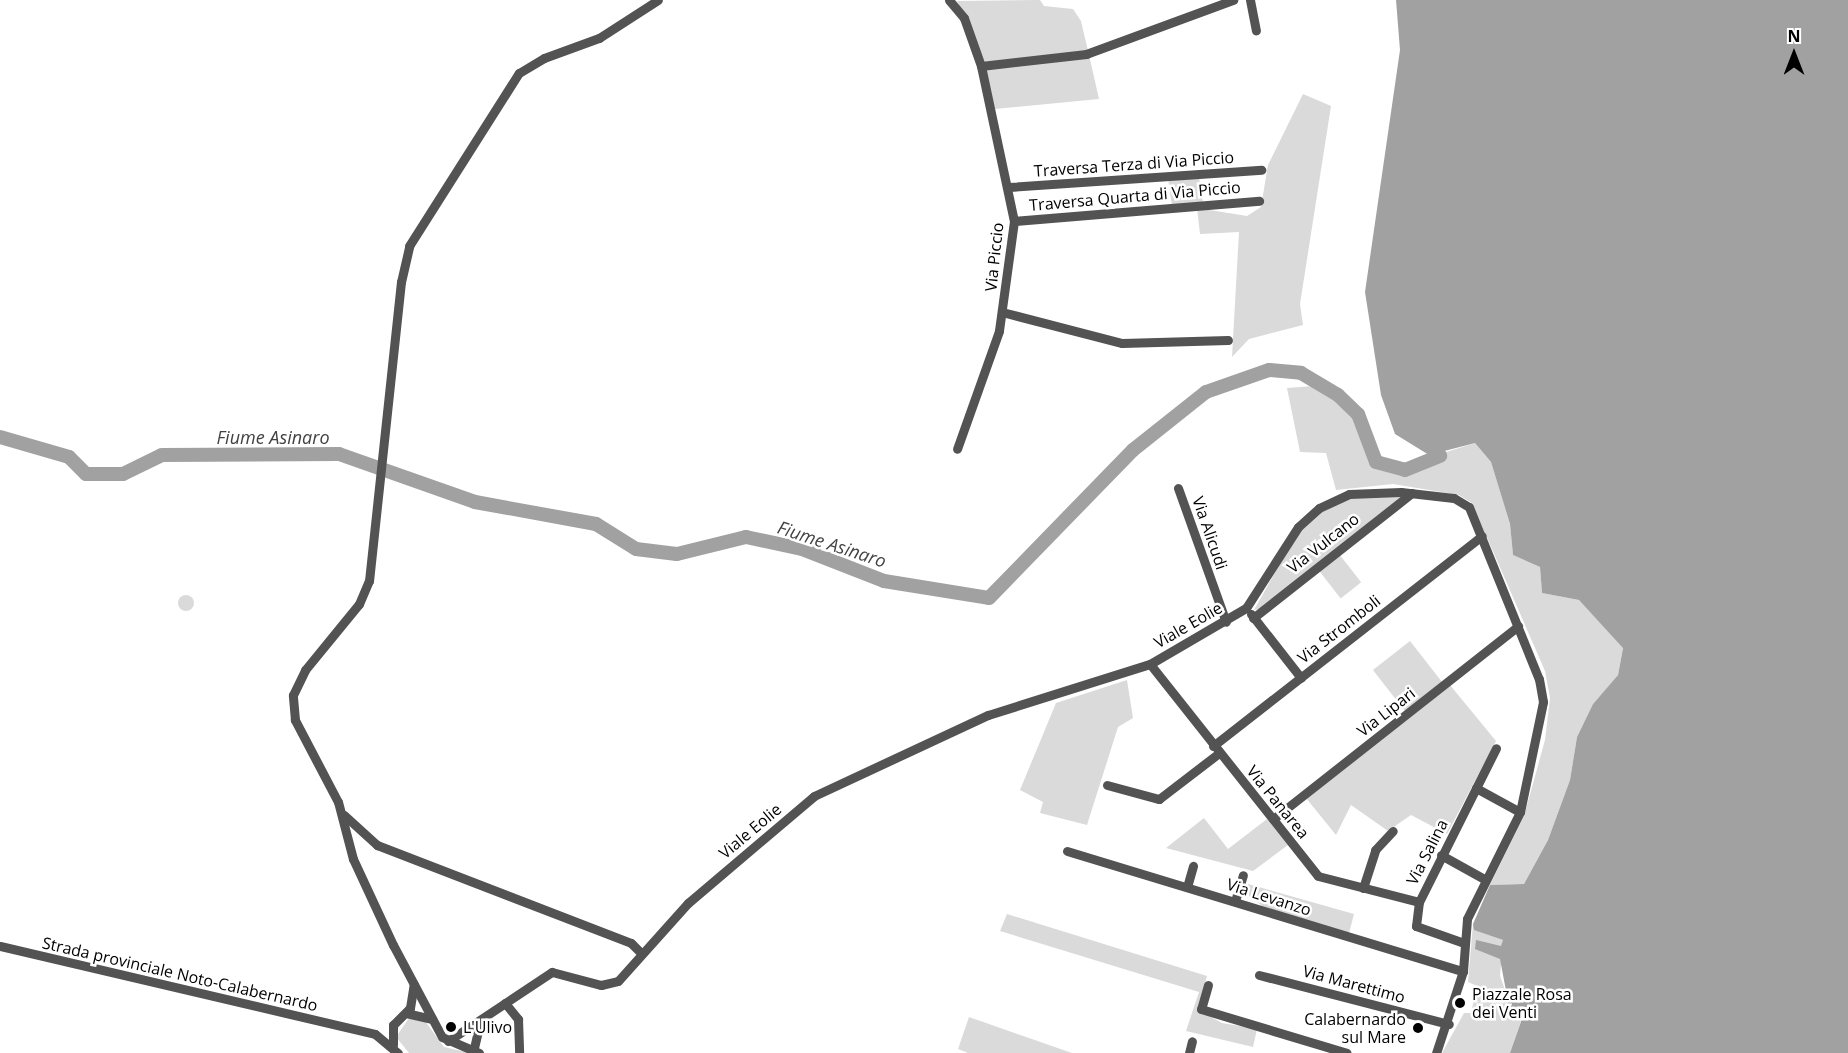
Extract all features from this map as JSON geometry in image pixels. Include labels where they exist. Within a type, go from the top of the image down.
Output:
[{"type":"street","points":[[486,1017],[476,1030],[477,1051],[448,1041],[432,1019],[369,896],[343,813],[295,720],[293,695],[305,670],[364,594],[379,504],[400,282],[410,246],[519,74],[544,58],[599,38],[658,0]]},
{"type":"street","name":"Via Piccio","points":[[949,0],[964,18],[981,66],[1014,221],[1002,312],[957,449]]},
{"type":"street","points":[[981,66],[1086,54],[1233,0]]},
{"type":"street","points":[[1250,0],[1256,30]]},
{"type":"street","name":"Traversa Terza di Via Piccio","points":[[1008,187],[1261,170]]},
{"type":"street","name":"Traversa Quarta di Via Piccio","points":[[1014,221],[1259,201]]},
{"type":"street","points":[[1002,312],[1122,343],[1228,340]]},
{"type":"street","name":"Via Alicudi","points":[[1178,488],[1226,622]]},
{"type":"street","name":"Viale Eolie","points":[[448,1041],[552,972],[613,984],[688,903],[814,796],[988,715],[1150,664],[1226,622],[1246,608],[1298,527],[1319,508],[1348,494],[1412,493],[1462,501],[1482,536],[1518,626],[1543,702],[1520,812],[1467,920],[1463,971],[1436,1053]]},
{"type":"street","name":"Via Vulcano","points":[[1254,618],[1412,493]]},
{"type":"street","name":"Via Stromboli","points":[[1107,785],[1159,799],[1301,678],[1482,536]]},
{"type":"street","points":[[1246,608],[1301,678]]},
{"type":"street","name":"Via Lipari","points":[[1273,819],[1518,626]]},
{"type":"street","name":"Via Panarea","points":[[1150,664],[1318,876],[1419,902]]},
{"type":"street","name":"Via Salina","points":[[1464,943],[1416,926],[1419,902],[1496,748]]},
{"type":"street","points":[[1476,788],[1520,812]]},
{"type":"street","points":[[343,813],[377,845],[631,943],[641,953]]},
{"type":"street","points":[[1363,888],[1376,850],[1393,831]]},
{"type":"street","name":"Via Levanzo","points":[[1067,851],[1463,971]]},
{"type":"street","points":[[1441,855],[1486,880]]},
{"type":"street","points":[[1187,887],[1193,866]]},
{"type":"street","points":[[1235,901],[1243,875]]},
{"type":"street","name":"Strada provinciale Noto-Calabernardo","points":[[0,946],[353,1030]]},
{"type":"street","name":"Via Marettimo","points":[[1259,975],[1446,1024]]},
{"type":"street","points":[[353,1030],[393,1025],[406,1013],[414,981]]},
{"type":"street","points":[[1208,985],[1201,1009],[1347,1053]]},
{"type":"street","points":[[506,1003],[518,1019],[519,1053]]},
{"type":"street","points":[[406,1013],[432,1019]]},
{"type":"street","points":[[353,1030],[395,1049],[393,1025]]},
{"type":"street","points":[[1189,1053],[1192,1041]]},
{"type":"shaded area","points":[[1040,0],[1044,6],[1073,9],[1081,21],[1088,51],[985,62],[957,1]]},
{"type":"shaded area","points":[[1396,0],[1848,0],[1848,1053],[1510,1053],[1524,1013],[1510,1012],[1500,959],[1475,949],[1476,940],[1501,946],[1503,940],[1474,930],[1473,924],[1490,885],[1524,884],[1548,840],[1570,780],[1577,737],[1593,704],[1618,675],[1623,648],[1579,600],[1542,593],[1540,567],[1513,555],[1510,524],[1491,462],[1475,443],[1429,455],[1395,434],[1381,395],[1365,292],[1400,50]]},
{"type":"shaded area","points":[[1089,55],[1099,99],[995,109],[985,71],[990,67]]},
{"type":"shaded area","points":[[1303,94],[1331,106],[1300,304],[1303,325],[1249,339],[1232,357],[1239,232],[1200,234],[1197,208],[1247,216],[1261,207],[1268,165]]},
{"type":"shaded area","points":[[1199,177],[1203,203],[1172,206],[1168,178]]},
{"type":"shaded area","points":[[1327,385],[1356,407],[1384,461],[1408,464],[1475,443],[1491,462],[1510,524],[1513,555],[1540,567],[1542,593],[1579,600],[1623,647],[1618,675],[1593,704],[1577,737],[1570,780],[1548,840],[1524,884],[1490,885],[1524,816],[1545,740],[1550,698],[1545,671],[1472,503],[1459,495],[1393,484],[1336,490],[1326,453],[1300,452],[1287,388]]},
{"type":"shaded area","points":[[1402,496],[1259,609],[1254,610],[1298,532],[1320,511],[1350,498]]},
{"type":"shaded area","points":[[1339,554],[1361,582],[1341,598],[1319,570]]},
{"type":"shaded area","points":[[186,595],[192,597],[194,603],[192,609],[186,611],[180,609],[178,603],[180,597]]},
{"type":"shaded area","points":[[1410,641],[1442,682],[1405,711],[1373,670]]},
{"type":"shaded area","points":[[1127,680],[1133,718],[1118,727],[1087,825],[1040,813],[1043,802],[1020,790],[1056,703]]},
{"type":"shaded area","points":[[1450,685],[1496,741],[1447,834],[1411,815],[1388,831],[1351,805],[1336,835],[1306,798]]},
{"type":"shaded area","points":[[1204,818],[1228,849],[1267,819],[1288,845],[1253,871],[1166,848]]},
{"type":"shaded area","points":[[1248,884],[1354,914],[1349,933],[1265,908],[1249,896]]},
{"type":"shaded area","points":[[1007,914],[1207,976],[1198,1010],[1222,1023],[1257,1029],[1253,1047],[1186,1031],[1199,992],[1000,931]]},
{"type":"shaded area","points":[[1473,924],[1475,930],[1503,940],[1500,976],[1506,993],[1524,1012],[1510,1053],[1442,1053],[1464,1013],[1471,1013],[1477,986],[1468,982]]},
{"type":"shaded area","points":[[969,1017],[1072,1053],[968,1053],[958,1049]]},
{"type":"shaded area","points":[[409,1018],[425,1021],[444,1047],[470,1053],[409,1053],[396,1037]]},
{"type":"waterway","name":"Fiume Asinaro","points":[[0,437],[69,457],[86,474],[123,474],[162,455],[339,454],[475,502],[596,524],[636,549],[677,554],[746,537],[802,549],[884,581],[989,598],[1133,450],[1206,392],[1269,370],[1301,373],[1338,395],[1358,414],[1376,462],[1405,470],[1440,456]]},
{"type":"place","name":"Piazzale Rosa dei Venti","points":[[1460,1003]]},
{"type":"place","name":"L'Ulivo","points":[[451,1027]]},
{"type":"place","name":"Calabernardo sul Mare","points":[[1418,1028]]}]
